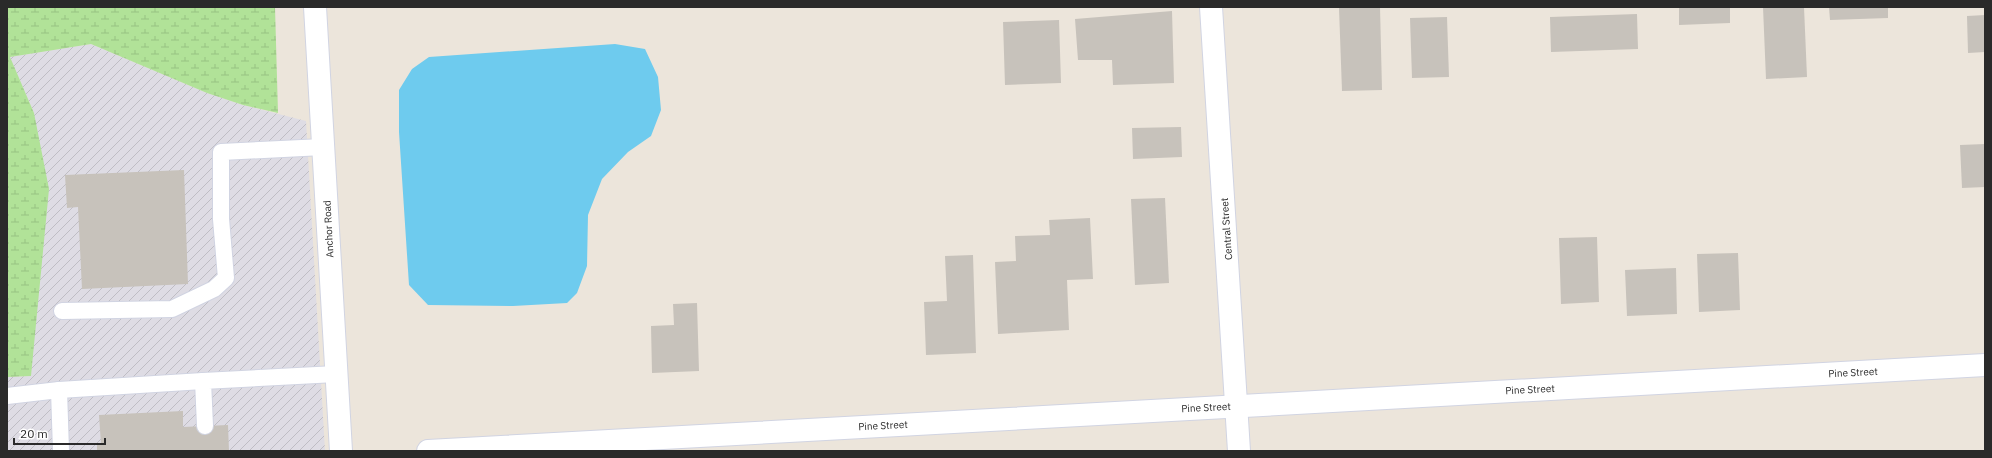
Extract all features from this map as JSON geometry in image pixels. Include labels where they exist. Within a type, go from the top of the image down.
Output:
[{"type":"street","name":"Anchor Road","points":[[315,7],[341,451]]},
{"type":"street","name":"Central Street","points":[[1211,7],[1239,451]]},
{"type":"street","name":"Pine Street","points":[[428,451],[1237,405],[1985,365]]},
{"type":"lane","points":[[62,311],[172,309],[214,289],[226,278],[221,219],[221,152],[323,147]]},
{"type":"lane","points":[[7,396],[59,390],[336,374]]},
{"type":"lane","points":[[204,381],[206,426]]},
{"type":"lane","points":[[59,390],[62,451]]},
{"type":"shaded area","points":[[91,44],[207,93],[243,105],[306,121],[325,451],[7,451],[7,377],[31,376],[34,113],[9,57]]},
{"type":"green space","points":[[7,7],[275,7],[278,113],[243,105],[207,93],[91,44],[10,57],[34,113],[49,189],[31,376],[7,377]]},
{"type":"water","points":[[615,44],[645,49],[658,77],[661,110],[651,136],[628,152],[602,179],[588,215],[587,266],[577,293],[567,303],[513,306],[428,305],[409,285],[399,132],[399,90],[412,69],[429,57]]},
{"type":"building","points":[[1380,7],[1382,90],[1342,91],[1339,8]]},
{"type":"building","points":[[1679,7],[1730,7],[1730,23],[1679,25]]},
{"type":"building","points":[[1763,7],[1804,7],[1807,77],[1766,79]]},
{"type":"building","points":[[1829,7],[1888,7],[1888,18],[1830,20]]},
{"type":"building","points":[[1172,11],[1174,83],[1113,85],[1112,60],[1078,60],[1075,19]]},
{"type":"building","points":[[1637,14],[1638,49],[1551,52],[1550,17]]},
{"type":"building","points":[[1985,15],[1985,52],[1968,53],[1967,16]]},
{"type":"building","points":[[1447,17],[1449,77],[1412,78],[1410,18]]},
{"type":"building","points":[[1059,20],[1061,83],[1005,85],[1003,22]]},
{"type":"building","points":[[1181,127],[1182,157],[1133,159],[1132,128]]},
{"type":"building","points":[[1985,144],[1985,187],[1962,188],[1960,145]]},
{"type":"building","points":[[184,170],[188,284],[82,289],[78,207],[67,208],[65,175]]},
{"type":"building","points":[[1165,198],[1169,283],[1135,285],[1131,199]]},
{"type":"building","points":[[1090,218],[1093,279],[1067,280],[1069,330],[998,334],[995,262],[1016,261],[1015,236],[1050,235],[1049,220]]},
{"type":"building","points":[[1597,237],[1599,302],[1561,304],[1559,238]]},
{"type":"building","points":[[1738,253],[1740,310],[1699,312],[1697,254]]},
{"type":"building","points":[[973,255],[976,353],[926,355],[924,302],[947,301],[945,256]]},
{"type":"building","points":[[1676,268],[1677,314],[1627,316],[1625,270]]},
{"type":"building","points":[[697,303],[699,371],[652,373],[651,326],[674,325],[673,304]]},
{"type":"building","points":[[183,411],[183,427],[228,425],[229,451],[97,451],[97,444],[101,444],[99,415]]}]
